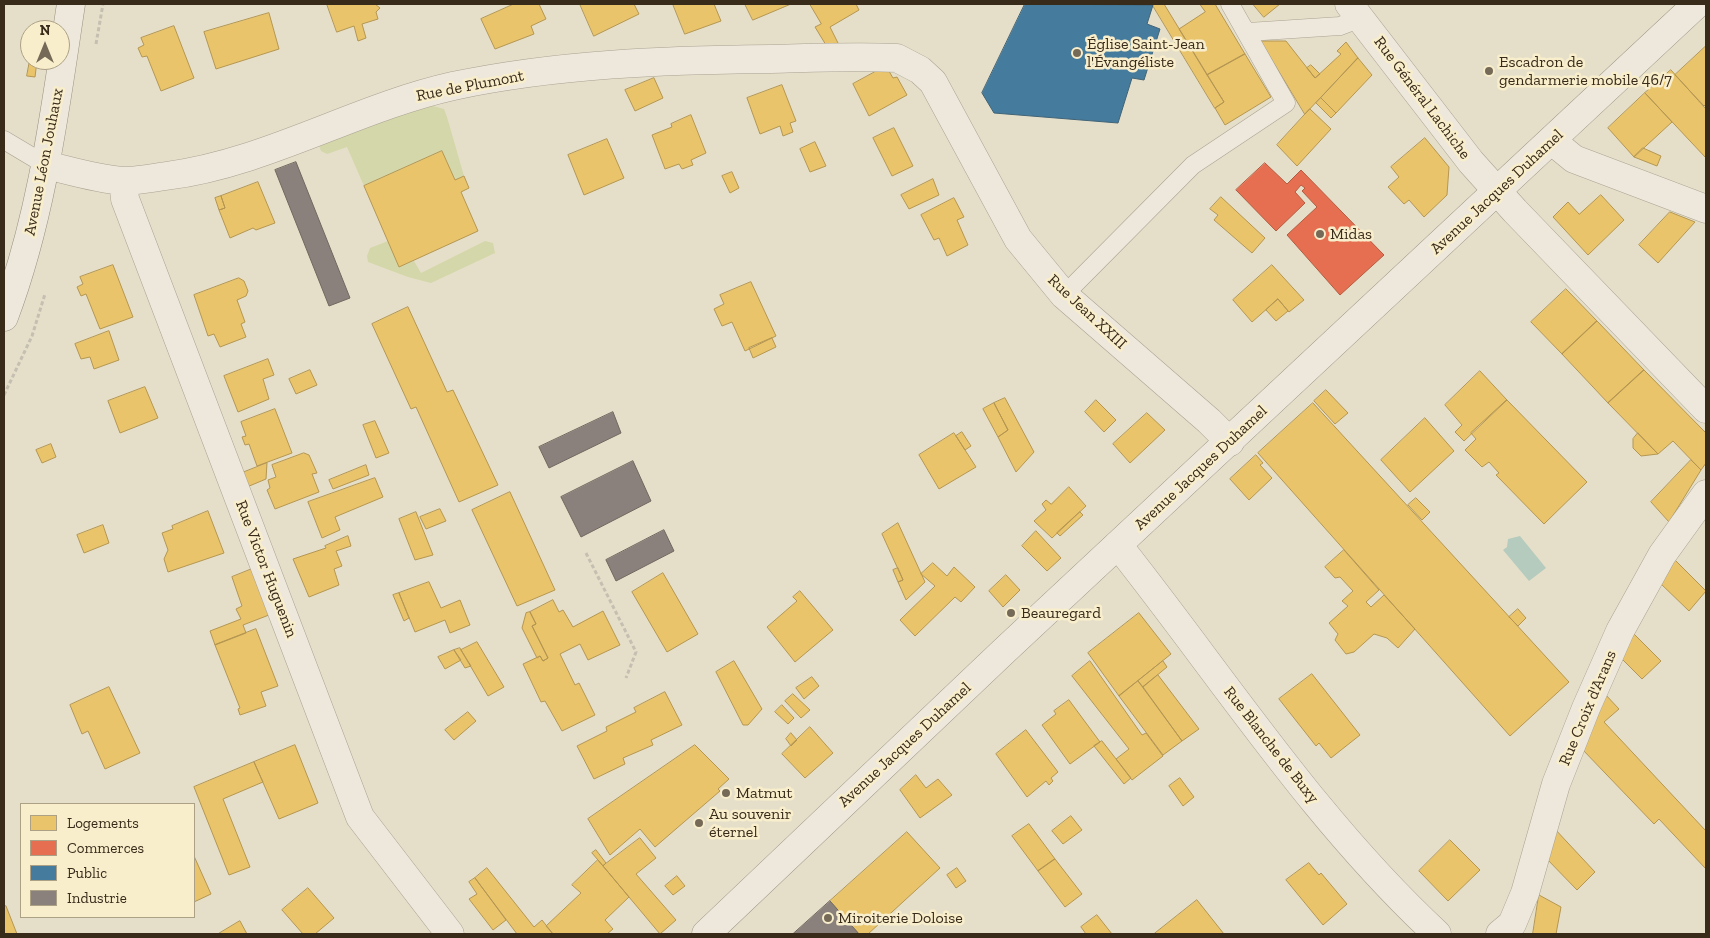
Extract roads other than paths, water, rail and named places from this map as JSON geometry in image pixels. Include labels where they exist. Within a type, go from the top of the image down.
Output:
[{"type":"street","name":"Avenue Léon Jouhaux","points":[[4,317],[19,278],[46,165],[71,4]]},
{"type":"street","name":"Avenue Jacques Duhamel","points":[[706,934],[1118,545],[1697,4]]},
{"type":"street","name":"Rue Général Lachiche","points":[[1355,11],[1471,162],[1706,409]]},
{"type":"street","name":"Rue de Plumont","points":[[46,165],[123,181],[181,174],[226,165],[304,139],[362,114],[454,86],[587,67],[676,60],[886,57],[907,61]]},
{"type":"street","name":"Rue Jean XXIII","points":[[907,61],[933,82],[1018,239],[1064,295],[1209,421],[1230,442]]},
{"type":"street","points":[[1552,141],[1574,158],[1706,209]]},
{"type":"street","name":"Rue Victor Huguenin","points":[[123,181],[125,199],[360,817],[450,934]]},
{"type":"street","name":"Rue Croix d'Arans","points":[[1500,934],[1512,924],[1526,893],[1556,784],[1586,708],[1620,631],[1662,555],[1706,494]]},
{"type":"street","name":"Rue Blanche de Buxy","points":[[1118,545],[1348,844],[1396,896],[1437,934]]},
{"type":"lane","points":[[1064,295],[1193,165],[1286,103],[1248,32],[1230,4]]},
{"type":"lane","points":[[1248,32],[1340,26],[1355,11]]},
{"type":"lane","points":[[4,140],[46,165]]},
{"type":"place","name":"Église Saint-Jean l'Évangéliste","points":[[1077,53]]},
{"type":"place","name":"Escadron de gendarmerie mobile 46/7","points":[[1489,71]]},
{"type":"place","name":"Midas","points":[[1320,234]]},
{"type":"place","name":"Beauregard","points":[[1011,613]]},
{"type":"place","name":"Matmut","points":[[726,793]]},
{"type":"place","name":"Au souvenir éternel","points":[[699,823]]},
{"type":"place","name":"Miroiterie Doloise","points":[[828,918]]}]
